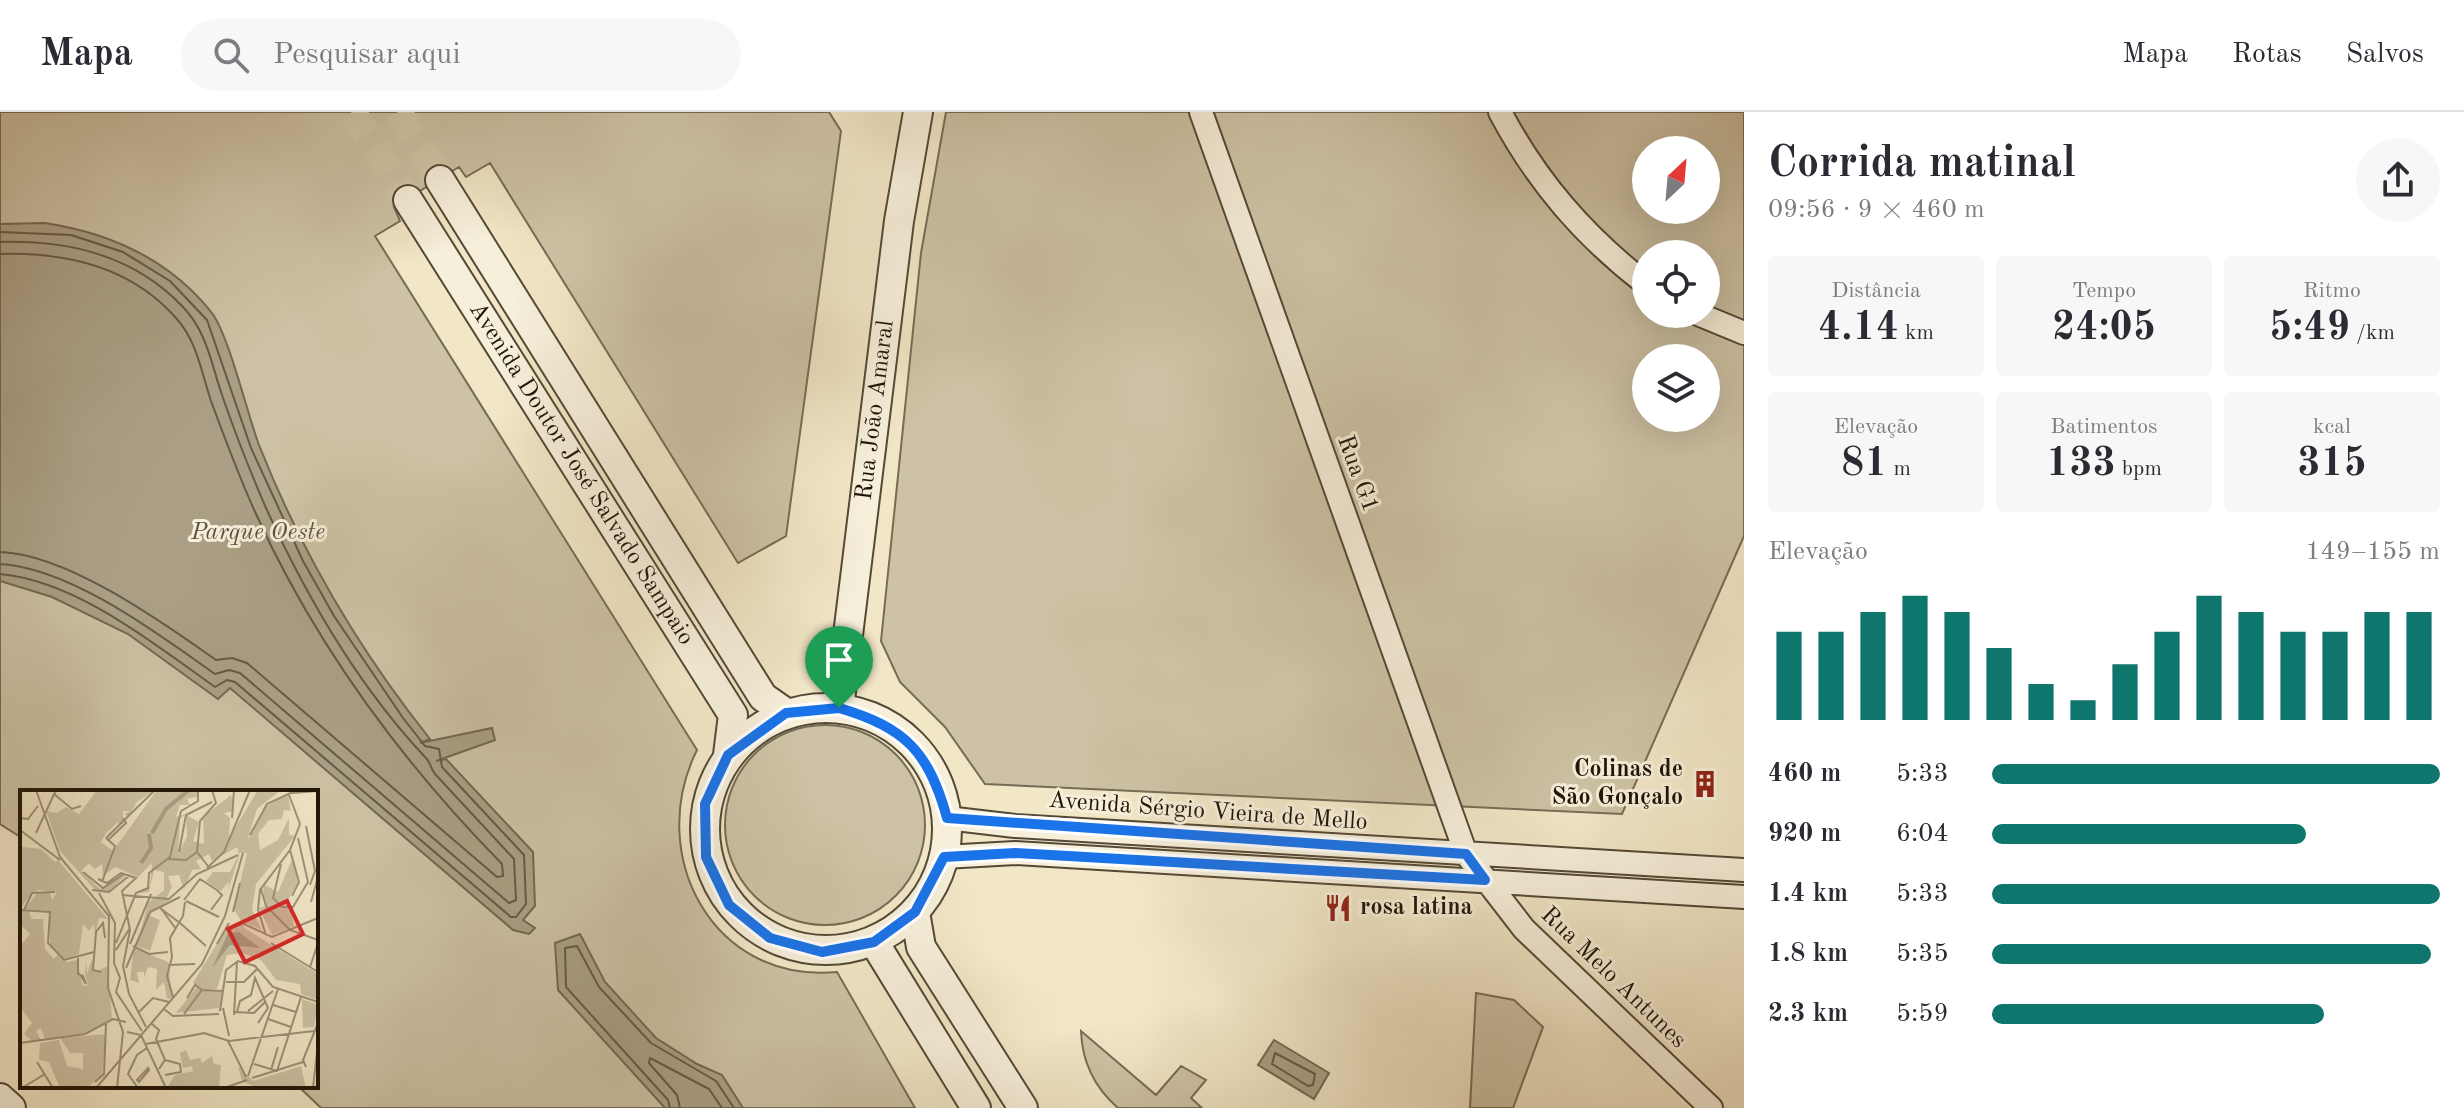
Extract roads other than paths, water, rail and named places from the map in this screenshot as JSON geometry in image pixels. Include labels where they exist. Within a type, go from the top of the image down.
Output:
[{"type":"street","name":"Rua João Amaral","points":[[839,708],[899,221],[918,112]]},
{"type":"street","name":"Rua G1","points":[[1201,112],[1466,854]]},
{"type":"street","points":[[1500,112],[1518,146],[1555,199],[1605,252],[1632,273]]},
{"type":"street","name":"Avenida Doutor José Salvado Sampaio","points":[[440,180],[763,697],[786,713]]},
{"type":"street","name":"Avenida Doutor José Salvado Sampaio","points":[[408,200],[733,715],[728,755]]},
{"type":"street","points":[[1720,323],[1744,333]]},
{"type":"street","points":[[839,708],[879,719],[912,744],[936,778],[947,818],[944,857],[915,912],[874,942],[822,952],[770,938],[729,905],[706,857],[705,804],[728,755],[786,713],[839,708]]},
{"type":"street","name":"Avenida Sérgio Vieira de Mello","points":[[947,818],[1744,870]]},
{"type":"street","name":"Avenida Sérgio Vieira de Mello","points":[[944,857],[1015,853],[1744,897]]},
{"type":"street","points":[[1466,854],[1485,880]]},
{"type":"street","name":"Rua Melo Antunes","points":[[1485,880],[1524,929],[1711,1108]]},
{"type":"street","points":[[915,912],[921,947],[1023,1108]]},
{"type":"street","points":[[874,942],[976,1108]]},
{"type":"street","points":[[0,1098],[11,1108]]},
{"type":"water","points":[[45,223],[93,234],[138,252],[177,278],[212,313],[231,356],[259,445],[293,523],[356,635],[430,739],[420,743],[492,728],[495,740],[436,761],[446,759],[533,852],[535,906],[523,920],[535,928],[529,934],[513,930],[230,688],[218,699],[128,634],[52,597],[0,581],[0,224]]},
{"type":"water","points":[[580,934],[605,982],[656,1038],[697,1064],[722,1075],[743,1108],[665,1108],[558,990],[555,943]]},
{"type":"water","points":[[1274,1040],[1329,1073],[1314,1099],[1258,1065]]},
{"type":"tunnel","points":[[352,112],[408,200]]},
{"type":"tunnel","points":[[398,112],[440,180]]},
{"type":"place","name":"Colinas de São Gonçalo","points":[[1705,784]]},
{"type":"place","name":"rosa latina","points":[[1338,908]]},
{"type":"park label","name":"Parque Oeste","points":[[258,533]]}]
